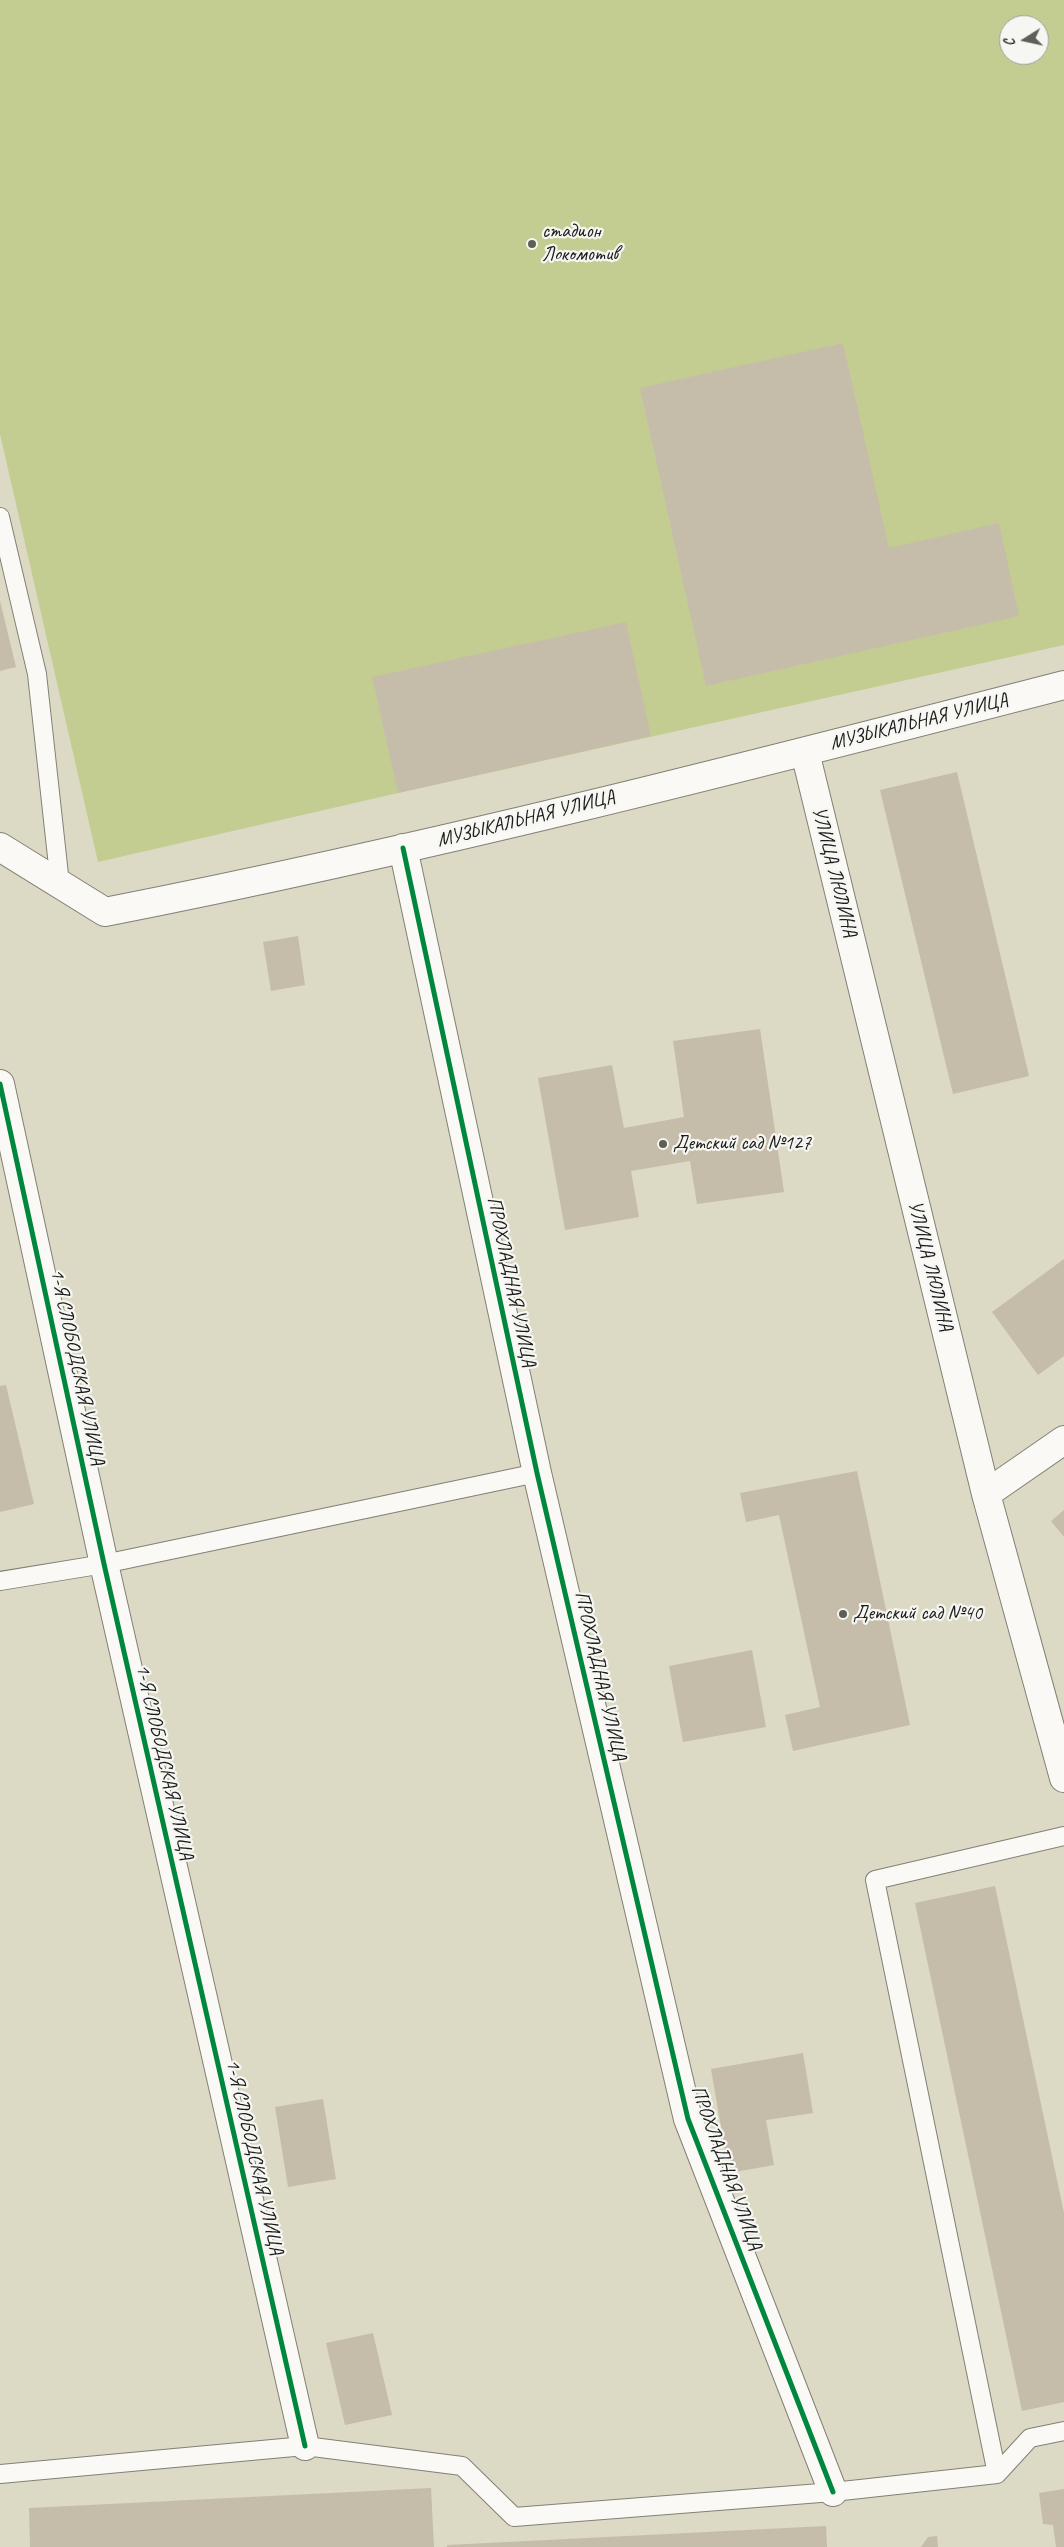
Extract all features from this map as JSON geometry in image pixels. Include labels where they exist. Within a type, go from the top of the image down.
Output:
[{"type":"street","name":"МУЗЫКАЛЬНАЯ УЛИЦА","points":[[0,848],[105,912],[266,880],[403,848],[805,752],[1064,685]]},
{"type":"street","name":"УЛИЦА ЛЮЛИНА","points":[[805,752],[986,1494],[1064,1778]]},
{"type":"street","name":"ПРОХЛАДНАЯ УЛИЦА","points":[[403,848],[537,1473],[688,2119],[833,2492]]},
{"type":"street","name":"1-Я СЛОБОДСКАЯ УЛИЦА","points":[[0,1084],[104,1564],[305,2446]]},
{"type":"street","points":[[986,1494],[1064,1440]]},
{"type":"lane","points":[[0,517],[5,564],[37,674],[60,884]]},
{"type":"lane","points":[[0,1581],[104,1564],[537,1473]]},
{"type":"lane","points":[[997,2474],[875,1880],[1064,1836]]},
{"type":"lane","points":[[0,2474],[305,2446],[462,2466],[514,2517],[833,2492],[997,2474],[1030,2438],[1064,2431]]},
{"type":"green space","name":"стадион Локомотив","points":[[0,0],[1064,0],[1064,645],[398,793],[98,862],[0,434]]},
{"type":"building","points":[[843,343],[889,548],[999,523],[1019,616],[706,686],[640,388]]},
{"type":"building","points":[[0,601],[16,667],[0,671]]},
{"type":"building","points":[[626,622],[651,736],[398,793],[372,677]]},
{"type":"building","points":[[957,772],[1029,1076],[953,1094],[880,790]]},
{"type":"building","points":[[298,936],[305,985],[271,991],[263,942]]},
{"type":"building","name":"Детский сад №127","points":[[760,1029],[784,1192],[697,1204],[690,1161],[631,1171],[639,1217],[565,1230],[538,1078],[612,1065],[624,1128],[684,1117],[673,1041]]},
{"type":"building","points":[[1064,1259],[1064,1356],[1038,1375],[992,1312]]},
{"type":"building","points":[[6,1385],[34,1504],[0,1512],[0,1386]]},
{"type":"building","name":"Детский сад №40","points":[[857,1471],[910,1725],[793,1751],[785,1715],[820,1707],[779,1515],[746,1522],[740,1493]]},
{"type":"building","points":[[1064,1510],[1064,1537],[1051,1521]]},
{"type":"building","points":[[752,1650],[766,1727],[683,1742],[669,1666]]},
{"type":"building","points":[[995,1886],[1064,2213],[1064,2402],[1022,2411],[915,1903]]},
{"type":"building","points":[[803,2053],[813,2113],[766,2120],[774,2165],[729,2173],[711,2069]]},
{"type":"building","points":[[323,2099],[336,2179],[288,2187],[275,2107]]},
{"type":"building","points":[[373,2333],[392,2415],[345,2425],[326,2343]]},
{"type":"building","points":[[431,2488],[434,2547],[30,2547],[29,2508]]},
{"type":"building","points":[[1064,2489],[1064,2547],[1056,2547],[1053,2525],[1043,2524],[1039,2493]]},
{"type":"building","points":[[826,2526],[827,2547],[447,2547],[447,2545]]},
{"type":"building","points":[[937,2536],[938,2547],[921,2547],[928,2537]]},
{"type":"cycle path","points":[[403,848],[537,1473],[688,2119],[833,2492]]},
{"type":"cycle path","points":[[0,1084],[104,1564],[305,2446]]},
{"type":"place","name":"стадион Локомотив","points":[[532,244]]},
{"type":"place","name":"Детский сад №127","points":[[663,1144]]},
{"type":"place","name":"Детский сад №40","points":[[843,1614]]}]
